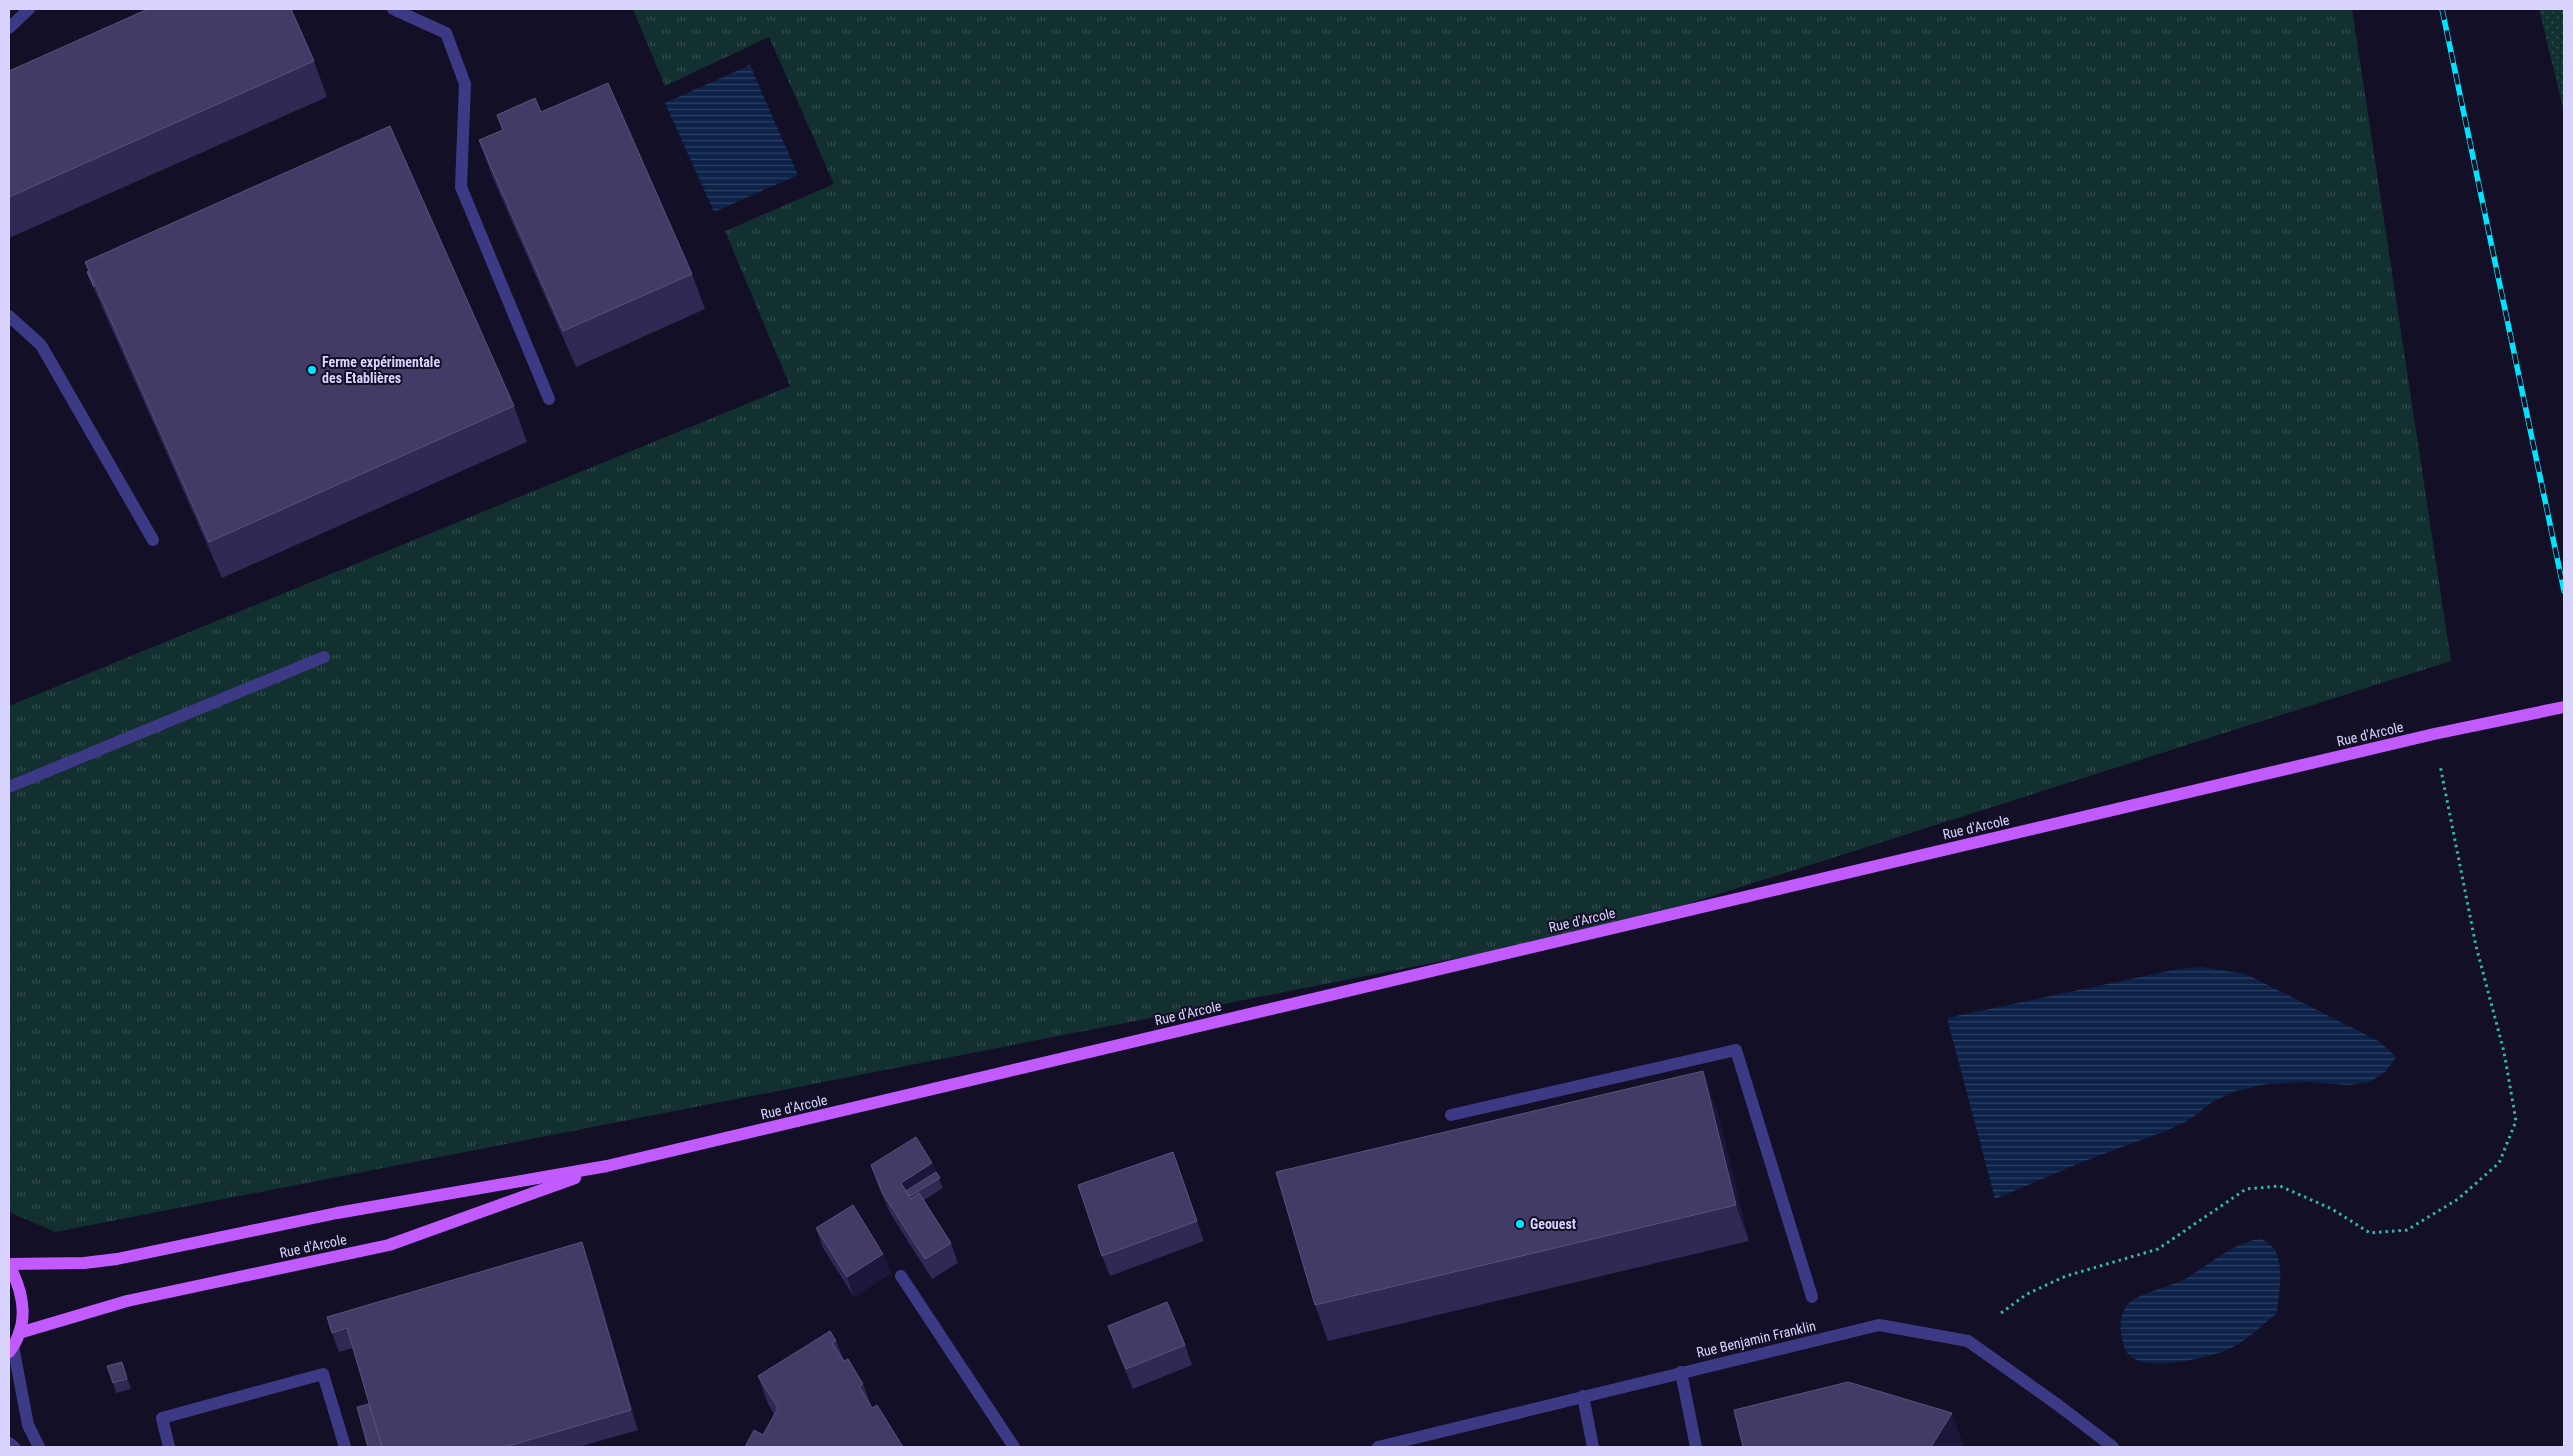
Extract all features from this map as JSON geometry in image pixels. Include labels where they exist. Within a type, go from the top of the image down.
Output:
[{"type":"main road","name":"Rue d'Arcole","points":[[9,1264],[84,1263],[117,1259],[336,1212],[608,1166],[2434,734],[2564,707]]},
{"type":"main road","name":"Rue d'Arcole","points":[[19,1333],[127,1301],[389,1245],[608,1166]]},
{"type":"main road","points":[[9,1264],[19,1285],[24,1309],[19,1333],[11,1349]]},
{"type":"street","points":[[9,28],[29,9]]},
{"type":"street","points":[[393,9],[446,33],[466,84],[462,187],[549,399]]},
{"type":"street","points":[[9,316],[41,345],[153,540]]},
{"type":"street","points":[[9,787],[324,657]]},
{"type":"street","points":[[1450,1115],[1736,1050],[1812,1297]]},
{"type":"street","points":[[901,1276],[1014,1447]]},
{"type":"street","name":"Rue Benjamin Franklin","points":[[1378,1447],[1419,1442],[1583,1396],[1879,1325],[1968,1341],[2113,1447]]},
{"type":"street","points":[[11,1349],[28,1425],[39,1447]]},
{"type":"street","points":[[1681,1372],[1696,1447]]},
{"type":"street","points":[[169,1447],[162,1418],[323,1374],[345,1447]]},
{"type":"street","points":[[1583,1396],[1593,1447]]},
{"type":"street","points":[[9,1443],[14,1447]]},
{"type":"path","points":[[2001,1313],[2026,1294],[2066,1276],[2158,1249],[2246,1189],[2280,1186],[2332,1209],[2370,1233],[2407,1230],[2458,1199],[2499,1163],[2516,1121],[2504,1052],[2476,946],[2434,734]]},
{"type":"green space","points":[[633,9],[2352,9],[2451,661],[1612,928],[55,1232],[9,1212],[9,706],[790,386],[725,231],[834,184],[769,37],[665,86]]},
{"type":"green space","points":[[2539,9],[2564,9],[2564,112]]},
{"type":"water","points":[[750,65],[798,175],[714,212],[665,103]]},
{"type":"water","points":[[2201,967],[2246,974],[2380,1042],[2396,1057],[2386,1071],[2370,1082],[2349,1085],[2305,1082],[2267,1084],[2235,1091],[2211,1103],[2189,1120],[2168,1130],[2082,1162],[1995,1199],[1947,1018],[2178,969]]},
{"type":"water","points":[[2260,1239],[2269,1244],[2279,1260],[2280,1281],[2277,1313],[2242,1342],[2229,1349],[2208,1356],[2181,1362],[2153,1363],[2142,1362],[2129,1354],[2123,1342],[2121,1325],[2122,1316],[2129,1303],[2139,1296],[2187,1278],[2231,1249]]},
{"type":"building","points":[[148,9],[291,9],[314,61],[9,197],[9,71]]},
{"type":"building","points":[[608,83],[692,274],[563,331],[479,140],[503,130],[497,115],[535,98],[541,112]]},
{"type":"building","name":"Ferme expérimentale des Etablières","points":[[390,126],[514,406],[209,542],[85,262]]},
{"type":"building","name":"Geouest","points":[[1703,1071],[1736,1205],[1315,1305],[1276,1172]]},
{"type":"building","points":[[916,1137],[932,1163],[901,1183],[911,1199],[919,1193],[951,1243],[925,1259],[883,1194],[871,1165]]},
{"type":"building","points":[[1173,1152],[1197,1221],[1102,1256],[1078,1185]]},
{"type":"building","points":[[936,1172],[940,1178],[910,1196],[906,1191]]},
{"type":"building","points":[[853,1205],[883,1254],[847,1277],[816,1228]]},
{"type":"building","points":[[582,1242],[631,1410],[505,1447],[382,1447],[347,1328],[332,1333],[327,1317]]},
{"type":"building","points":[[1167,1302],[1185,1345],[1126,1369],[1108,1326]]},
{"type":"building","points":[[830,1331],[836,1341],[832,1343],[844,1361],[848,1359],[863,1384],[859,1386],[872,1408],[877,1405],[903,1447],[745,1447],[754,1430],[763,1435],[778,1408],[758,1376]]},
{"type":"building","points":[[122,1362],[127,1379],[113,1383],[107,1366]]},
{"type":"building","points":[[1848,1382],[1952,1413],[1931,1447],[1743,1447],[1734,1410]]},
{"type":"building","points":[[369,1404],[382,1447],[368,1447],[357,1407]]},
{"type":"railway","points":[[2442,9],[2564,591]]},
{"type":"place","name":"Ferme expérimentale des Etablières","points":[[312,370]]},
{"type":"place","name":"Geouest","points":[[1520,1224]]}]
